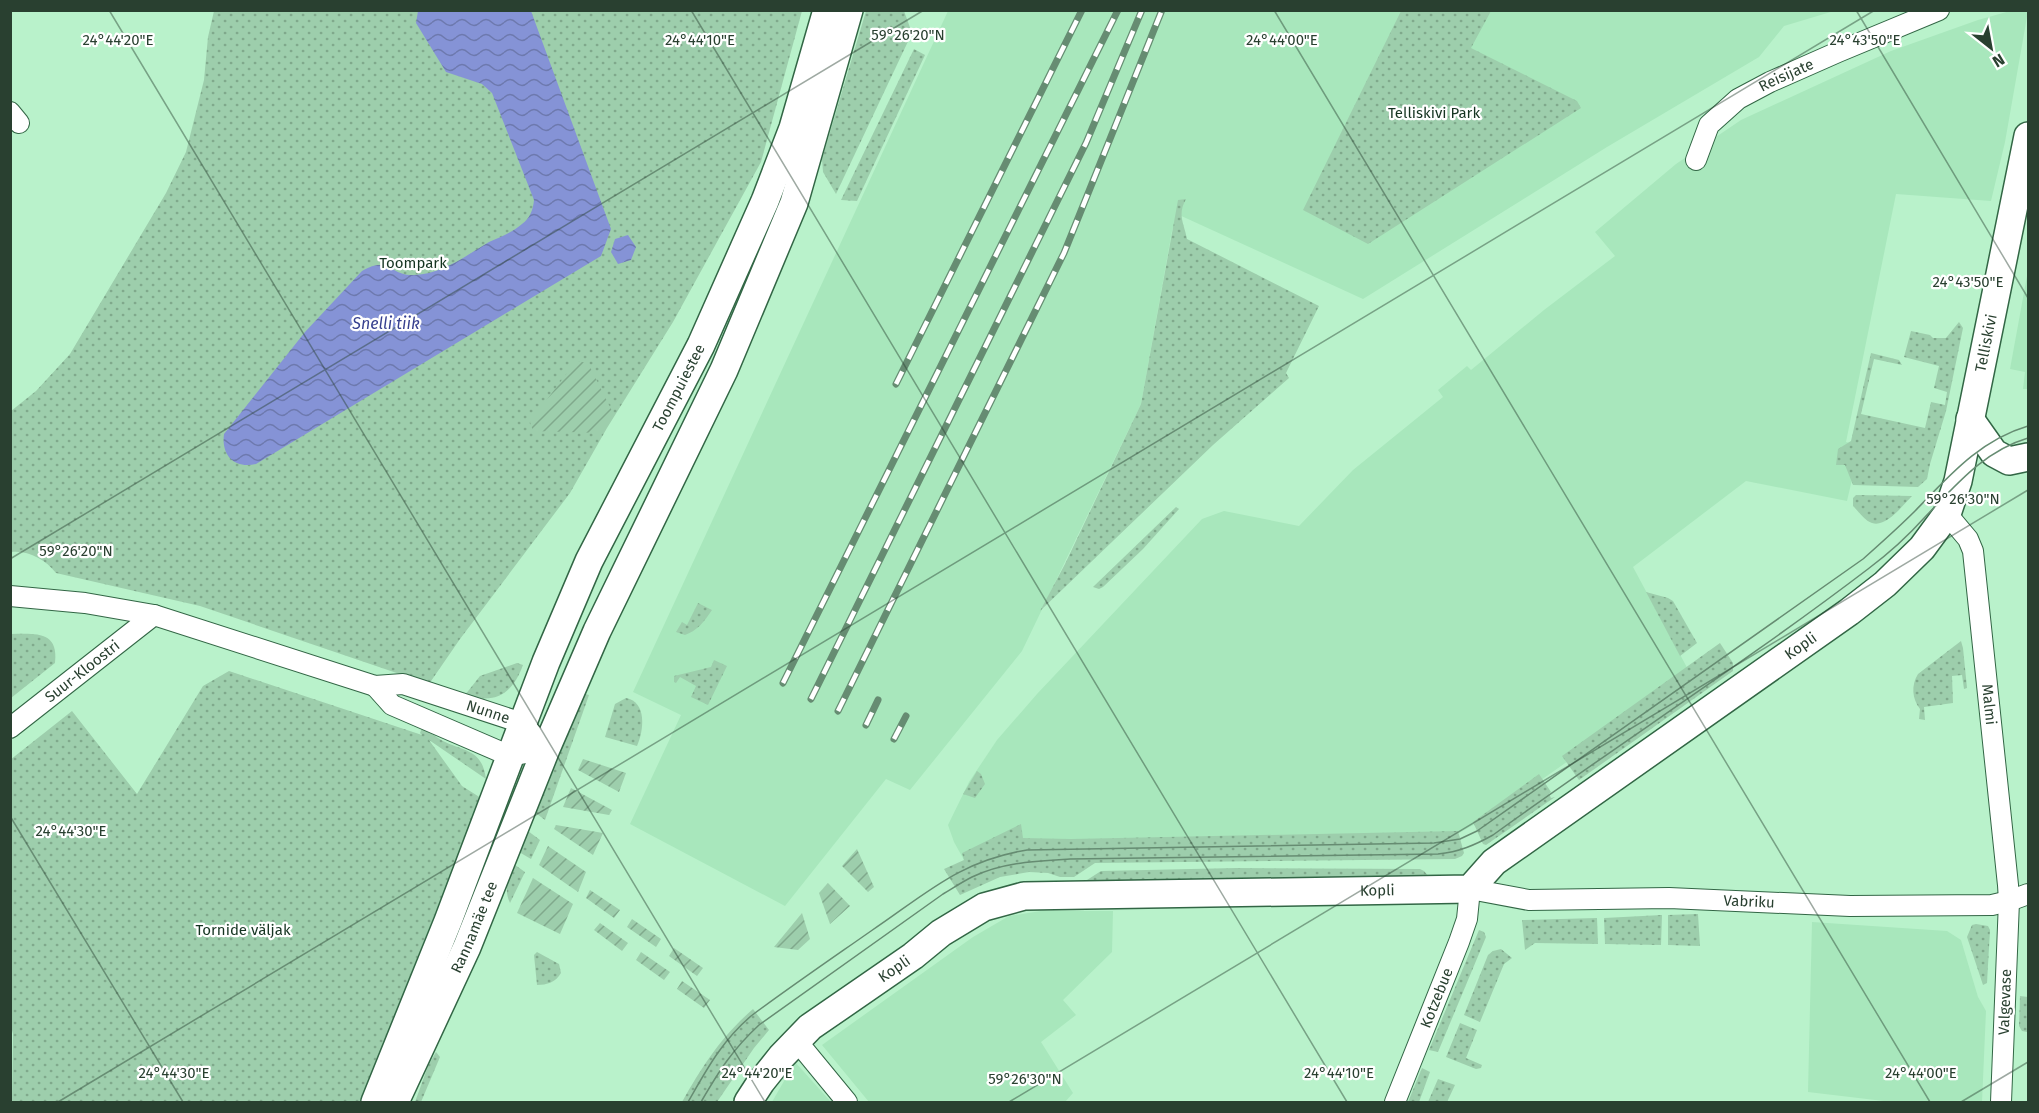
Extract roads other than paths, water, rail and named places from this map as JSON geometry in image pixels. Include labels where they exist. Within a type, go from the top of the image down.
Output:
[{"type":"main road","name":"Toompuiestee","points":[[510,756],[589,561],[700,345],[765,201],[793,128],[827,10]]},
{"type":"main road","name":"Toompuiestee","points":[[546,749],[597,631],[724,370],[794,203],[849,10]]},
{"type":"main road","name":"Telliskivi","points":[[1947,514],[1958,482],[2028,136]]},
{"type":"main road","points":[[1970,419],[1994,453],[2009,461],[2028,457]]},
{"type":"main road","name":"Kopli","points":[[748,1102],[761,1082],[796,1040],[810,1027],[913,956],[941,933],[984,908],[1024,896],[1470,889],[1494,862],[1766,672],[1885,584],[1922,548],[1947,514]]},
{"type":"main road","name":"Rannamäe tee","points":[[395,1102],[467,947],[546,749]]},
{"type":"main road","name":"Rannamäe tee","points":[[375,1102],[448,921],[510,756]]},
{"type":"street","name":"Reisijate","points":[[1696,160],[1709,125],[1738,99],[1770,82],[1939,10]]},
{"type":"street","name":"Malmi","points":[[1947,514],[1968,539],[1973,551],[2009,902]]},
{"type":"street","name":"Nunne","points":[[10,596],[85,603],[154,615],[375,686],[403,684],[522,723],[546,749]]},
{"type":"street","name":"Suur-Kloostri","points":[[10,728],[154,615]]},
{"type":"street","name":"Nunne","points":[[375,686],[392,705],[510,756]]},
{"type":"street","points":[[510,756],[546,749]]},
{"type":"street","name":"Vabriku","points":[[1470,889],[1528,900],[1669,898],[1850,906],[1992,905],[2009,902],[2028,894]]},
{"type":"street","name":"Kotzebue","points":[[1395,1102],[1459,942],[1467,919],[1470,889]]},
{"type":"street","name":"Valgevase","points":[[2001,1102],[2009,902]]},
{"type":"street","points":[[796,1040],[847,1102]]},
{"type":"water","name":"Snelli tiik","points":[[418,11],[531,11],[611,229],[601,256],[256,464],[236,463],[227,454],[224,434],[305,332],[362,271],[384,265],[400,273],[414,275],[444,268],[515,229],[531,214],[534,200],[492,93],[482,84],[446,72],[416,23]]},
{"type":"water","points":[[628,235],[636,247],[631,260],[618,264],[611,252],[615,239]]},
{"type":"tram line","points":[[688,1102],[723,1046],[751,1016],[927,892],[982,862],[1027,850],[1434,843],[1460,839],[1477,831],[1863,559],[1966,461],[1995,440],[2028,426]]},
{"type":"tram line","points":[[701,1102],[727,1061],[759,1025],[943,894],[983,872],[1020,863],[1070,859],[1438,854],[1460,850],[1480,842],[1822,603],[1898,544],[1984,460],[2028,438]]},
{"type":"railway","points":[[896,384],[1082,10]]},
{"type":"railway","points":[[783,683],[1118,10]]},
{"type":"railway","points":[[811,699],[1086,143],[1142,10]]},
{"type":"railway","points":[[838,711],[1064,253],[1162,10]]},
{"type":"railway","points":[[866,725],[878,700]]},
{"type":"railway","points":[[894,739],[906,716]]},
{"type":"park label","name":"Telliskivi Park","points":[[1434,113]]},
{"type":"park label","name":"Toompark","points":[[413,263]]},
{"type":"park label","name":"Tornide väljak","points":[[243,930]]}]
